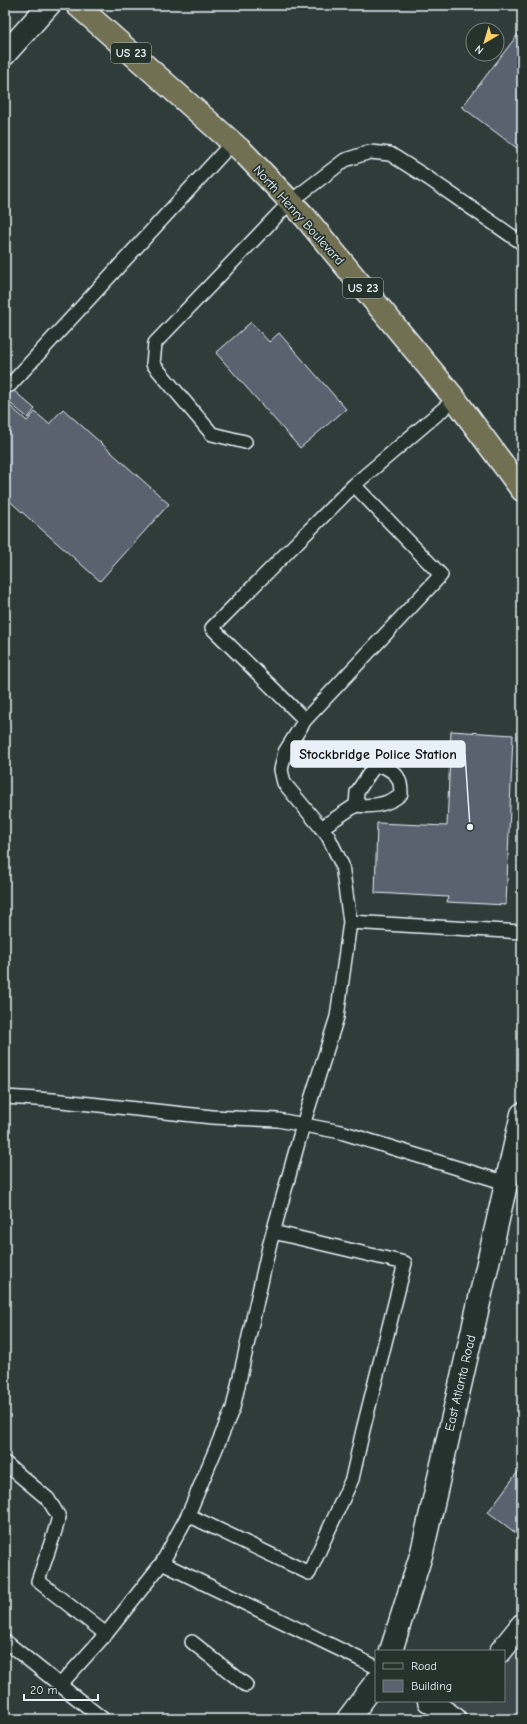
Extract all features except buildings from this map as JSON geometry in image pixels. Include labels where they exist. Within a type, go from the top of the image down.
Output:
[{"type":"highway","name":"North Henry Boulevard","points":[[77,5],[243,152],[305,217],[455,399],[522,490]]},
{"type":"street","points":[[5,54],[48,5]]},
{"type":"street","name":"East Atlanta Road","points":[[391,1650],[422,1552],[522,1114]]},
{"type":"street","points":[[502,1650],[522,1625]]},
{"type":"street","points":[[348,1719],[375,1683]]},
{"type":"street","points":[[431,1702],[455,1712]]},
{"type":"lane","points":[[10,385],[232,143]]},
{"type":"lane","points":[[246,442],[212,434],[153,364],[155,343],[290,202],[345,160],[370,152],[390,154],[428,178],[522,243]]},
{"type":"lane","points":[[305,720],[212,628],[354,485],[455,399]]},
{"type":"lane","points":[[60,1685],[106,1634],[162,1563],[188,1515],[233,1408],[273,1232],[303,1125],[337,1017],[350,922],[342,865],[328,836],[284,783],[281,770],[285,752],[305,720],[441,574],[354,485]]},
{"type":"lane","points":[[321,828],[356,805]]},
{"type":"lane","points":[[350,922],[522,932]]},
{"type":"lane","points":[[5,1097],[52,1100],[212,1117],[278,1120],[341,1132],[506,1184]]},
{"type":"lane","points":[[188,1515],[309,1573],[352,1479],[405,1263],[273,1232]]},
{"type":"lane","points":[[5,1463],[48,1499],[59,1517],[38,1581],[106,1634]]},
{"type":"lane","points":[[162,1563],[375,1667]]},
{"type":"lane","points":[[5,1641],[103,1719]]},
{"type":"lane","points":[[192,1642],[246,1686]]},
{"type":"shaded area","points":[[522,1610],[522,1719],[427,1719],[441,1702],[505,1702],[505,1650],[487,1650]]},
{"type":"place","name":"Stockbridge Police Station","points":[[470,827]]}]
